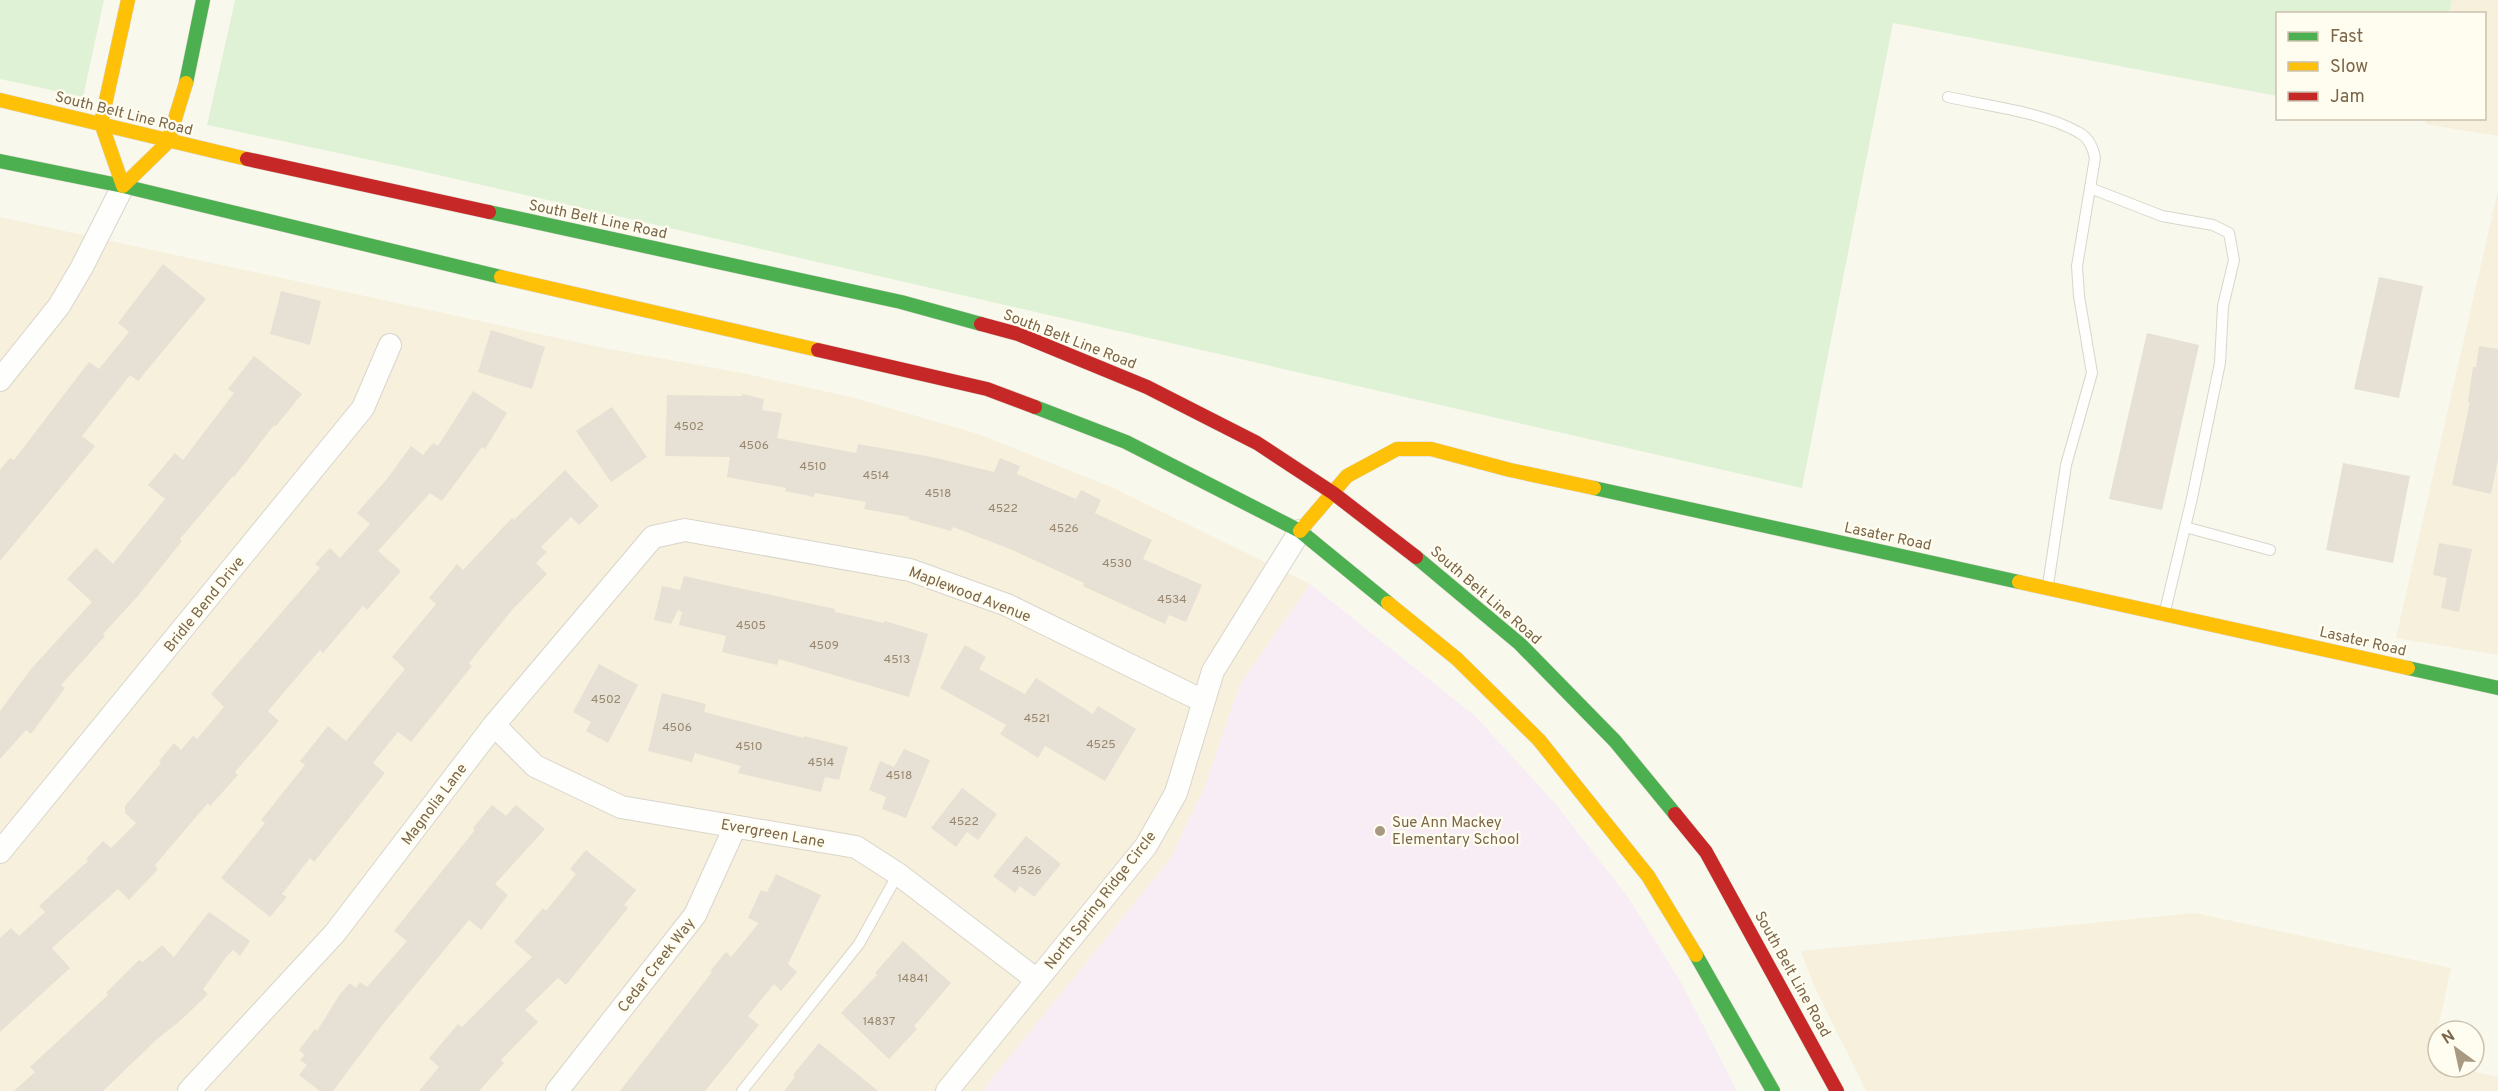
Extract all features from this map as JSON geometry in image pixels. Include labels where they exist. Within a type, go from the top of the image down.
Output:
[{"type":"main road","points":[[123,186],[101,123],[128,0]]},
{"type":"main road","points":[[123,186],[168,142],[185,90],[203,0]]},
{"type":"main road","name":"South Belt Line Road","points":[[0,100],[101,123],[168,142],[901,302],[1018,334],[1147,387],[1257,443],[1333,492],[1430,568],[1520,644],[1615,741],[1706,852],[1837,1091]]},
{"type":"main road","points":[[0,161],[123,186],[417,257],[987,389],[1126,442],[1221,489],[1300,531],[1457,659],[1539,740],[1648,876],[1723,999],[1773,1091]]},
{"type":"main road","name":"Lasater Road","points":[[1300,531],[1347,476],[1397,449],[1431,449],[1521,473],[2497,685]]},
{"type":"street","points":[[0,380],[59,306],[82,267],[123,186]]},
{"type":"street","name":"Bridle Bend Drive","points":[[1,848],[363,408],[390,345]]},
{"type":"street","name":"Maplewood Avenue","points":[[685,530],[909,570],[1007,605],[1203,701]]},
{"type":"street","name":"Magnolia Lane","points":[[189,1091],[335,933],[494,725],[653,537],[685,530]]},
{"type":"street","name":"North Spring Ridge Circle","points":[[947,1091],[1146,846],[1176,793],[1213,671],[1300,531]]},
{"type":"street","name":"Evergreen Lane","points":[[494,725],[535,766],[621,807],[856,847],[898,874],[1037,981]]},
{"type":"street","name":"Cedar Creek Way","points":[[557,1091],[695,915],[735,827]]},
{"type":"lane","points":[[1948,97],[2041,117],[2080,132],[2093,146],[2095,158],[2077,266],[2079,296],[2092,373],[2066,465],[2048,588]]},
{"type":"lane","points":[[2090,188],[2162,216],[2213,225],[2229,233],[2234,260],[2223,306],[2220,363],[2164,614]]},
{"type":"lane","points":[[2185,527],[2270,550]]},
{"type":"lane","points":[[742,1091],[859,944],[898,874]]},
{"type":"shaded area","points":[[2452,0],[2498,0],[2498,136],[2425,124],[2426,120],[2486,120],[2486,12],[2449,12]]},
{"type":"shaded area","points":[[2498,190],[2498,655],[2396,638]]},
{"type":"shaded area","points":[[0,217],[604,348],[742,373],[851,397],[978,434],[1111,487],[1310,584],[1240,684],[1204,789],[1170,859],[982,1091],[0,1091]]},
{"type":"shaded area","name":"Sue Ann Mackey Elementary School","points":[[1310,584],[1475,716],[1554,802],[1628,897],[1682,984],[1737,1091],[982,1091],[1170,859],[1204,789],[1240,684]]},
{"type":"shaded area","points":[[2195,913],[2451,968],[2440,1019],[2426,1019],[2426,1079],[2486,1079],[2486,1074],[2498,1077],[2498,1091],[1866,1091],[1814,986],[1801,951]]},
{"type":"green space","points":[[0,0],[104,0],[83,97],[0,79]]},
{"type":"green space","points":[[235,0],[2452,0],[2449,12],[2276,12],[2276,96],[1893,23],[1802,488],[412,169],[207,125]]},
{"type":"building","points":[[163,264],[206,299],[138,381],[130,375],[82,436],[95,446],[0,561],[0,470],[10,458],[14,460],[89,362],[99,369],[129,332],[118,323]]},
{"type":"building","points":[[2379,277],[2423,286],[2399,398],[2354,389]]},
{"type":"building","points":[[281,291],[321,301],[310,345],[270,334]]},
{"type":"building","points":[[491,330],[545,347],[532,389],[478,372]]},
{"type":"building","points":[[2147,333],[2199,345],[2162,510],[2109,499]]},
{"type":"building","points":[[2479,346],[2498,349],[2498,459],[2491,494],[2452,485],[2470,402],[2468,402],[2473,367],[2476,367]]},
{"type":"building","points":[[254,356],[302,394],[180,539],[182,541],[137,597],[103,634],[105,636],[61,685],[65,688],[31,734],[26,730],[0,759],[0,711],[31,669],[92,602],[67,579],[96,548],[113,564],[165,499],[148,485],[175,453],[183,460],[234,393],[228,389]]},
{"type":"building","points":[[473,391],[507,413],[485,449],[482,447],[442,501],[430,493],[378,551],[401,571],[367,610],[363,606],[323,653],[320,650],[268,711],[279,721],[235,772],[238,775],[210,806],[208,803],[155,865],[158,869],[129,900],[118,889],[52,948],[70,968],[0,1032],[0,938],[11,928],[19,936],[45,912],[39,906],[88,861],[86,859],[103,841],[111,848],[136,823],[125,813],[125,806],[161,763],[159,761],[174,743],[181,750],[193,736],[197,739],[224,707],[211,694],[320,568],[315,564],[330,548],[340,558],[370,524],[357,513],[387,479],[411,446],[423,455],[433,443],[438,446]]},
{"type":"building","points":[[742,394],[764,399],[762,410],[782,413],[777,438],[856,453],[858,444],[932,457],[994,472],[1000,458],[1020,466],[1017,474],[1076,499],[1081,490],[1101,500],[1095,513],[1152,540],[1143,559],[1202,585],[1186,622],[1169,615],[1165,624],[1010,549],[953,527],[951,531],[908,519],[909,517],[864,509],[866,502],[815,493],[814,497],[785,491],[786,488],[727,477],[730,457],[665,456],[667,395],[742,396]]},
{"type":"building","points":[[612,407],[647,457],[611,482],[576,431]]},
{"type":"building","points":[[2343,463],[2410,476],[2393,563],[2326,550]]},
{"type":"building","points":[[565,470],[599,506],[579,525],[571,517],[541,547],[547,552],[536,563],[547,574],[512,610],[469,663],[472,666],[411,742],[398,732],[373,763],[385,773],[314,862],[310,858],[282,894],[287,897],[270,917],[221,878],[265,823],[261,820],[305,765],[300,761],[328,726],[346,741],[405,669],[392,657],[436,604],[429,598],[457,564],[463,570],[512,518],[514,520]]},
{"type":"building","points":[[2439,543],[2472,549],[2459,612],[2441,608],[2447,578],[2433,575]]},
{"type":"building","points":[[684,576],[835,609],[835,612],[884,623],[885,621],[928,634],[909,697],[779,659],[777,665],[722,652],[726,636],[679,625],[682,612],[678,610],[671,624],[654,620],[662,586],[680,590]]},
{"type":"building","points":[[965,645],[986,657],[979,669],[1025,694],[1036,678],[1093,714],[1098,706],[1136,729],[1105,781],[1045,746],[1038,758],[1000,734],[1006,725],[940,688]]},
{"type":"building","points":[[599,664],[638,685],[608,743],[586,731],[591,722],[573,712]]},
{"type":"building","points":[[662,693],[706,704],[704,712],[848,747],[839,780],[825,777],[821,792],[738,773],[741,766],[695,753],[692,762],[648,751]]},
{"type":"building","points":[[904,749],[930,760],[906,818],[882,809],[886,797],[869,790],[880,761],[894,767]]},
{"type":"building","points":[[962,788],[997,814],[978,840],[967,832],[956,847],[931,828]]},
{"type":"building","points":[[492,805],[506,816],[516,805],[545,829],[495,884],[508,895],[481,930],[469,920],[384,1023],[333,1091],[320,1091],[299,1075],[307,1065],[300,1060],[305,1055],[299,1050],[315,1029],[317,1031],[340,994],[350,983],[356,988],[360,982],[367,987],[407,941],[394,931],[475,830],[473,828]]},
{"type":"building","points":[[1026,836],[1061,864],[1034,897],[1020,886],[1015,893],[993,876]]},
{"type":"building","points":[[586,850],[636,890],[624,905],[628,908],[566,985],[558,978],[525,1010],[538,1022],[501,1060],[504,1063],[479,1091],[419,1091],[439,1067],[429,1058],[458,1024],[462,1027],[532,957],[514,942],[543,908],[546,911],[576,874],[570,869]]},
{"type":"building","points":[[776,874],[821,895],[788,964],[797,972],[781,991],[774,984],[748,1016],[759,1025],[705,1091],[620,1091],[712,972],[710,971],[726,952],[731,957],[759,923],[748,918],[761,890],[767,892]]},
{"type":"building","points":[[209,912],[250,941],[240,956],[233,950],[227,956],[203,989],[208,994],[181,1020],[156,1040],[103,1091],[14,1091],[35,1072],[30,1067],[108,995],[106,993],[139,960],[143,962],[162,945],[174,957]]},
{"type":"building","points":[[903,941],[951,983],[914,1026],[917,1029],[889,1059],[841,1013],[877,975],[875,973]]},
{"type":"building","points":[[819,1043],[878,1091],[784,1091],[795,1077],[793,1075]]},
{"type":"traffic: fast","points":[[186,83],[203,0]]},
{"type":"traffic: fast","points":[[0,161],[123,186],[501,277]]},
{"type":"traffic: fast","points":[[489,212],[901,302],[981,324]]},
{"type":"traffic: fast","points":[[1035,407],[1126,442],[1300,531],[1388,603]]},
{"type":"traffic: fast","points":[[1594,488],[2019,582]]},
{"type":"traffic: fast","points":[[1416,557],[1520,644],[1615,741],[1675,814]]},
{"type":"traffic: fast","points":[[2408,668],[2498,688]]},
{"type":"traffic: fast","points":[[1696,955],[1773,1091]]},
{"type":"traffic: slow","points":[[128,0],[101,123],[123,186],[168,142],[186,83]]},
{"type":"traffic: slow","points":[[0,100],[247,159]]},
{"type":"traffic: slow","points":[[501,277],[818,350]]},
{"type":"traffic: slow","points":[[1300,531],[1347,476],[1397,449],[1431,449],[1510,470],[1594,488]]},
{"type":"traffic: slow","points":[[2019,582],[2408,668]]},
{"type":"traffic: slow","points":[[1388,603],[1457,659],[1539,740],[1648,876],[1696,955]]},
{"type":"traffic: jam","points":[[247,159],[489,212]]},
{"type":"traffic: jam","points":[[981,324],[1018,334],[1147,387],[1257,443],[1333,493],[1416,557]]},
{"type":"traffic: jam","points":[[818,350],[987,389],[1035,407]]},
{"type":"traffic: jam","points":[[1675,814],[1706,852],[1837,1091]]},
{"type":"place","name":"Sue Ann Mackey Elementary School","points":[[1380,831]]}]
